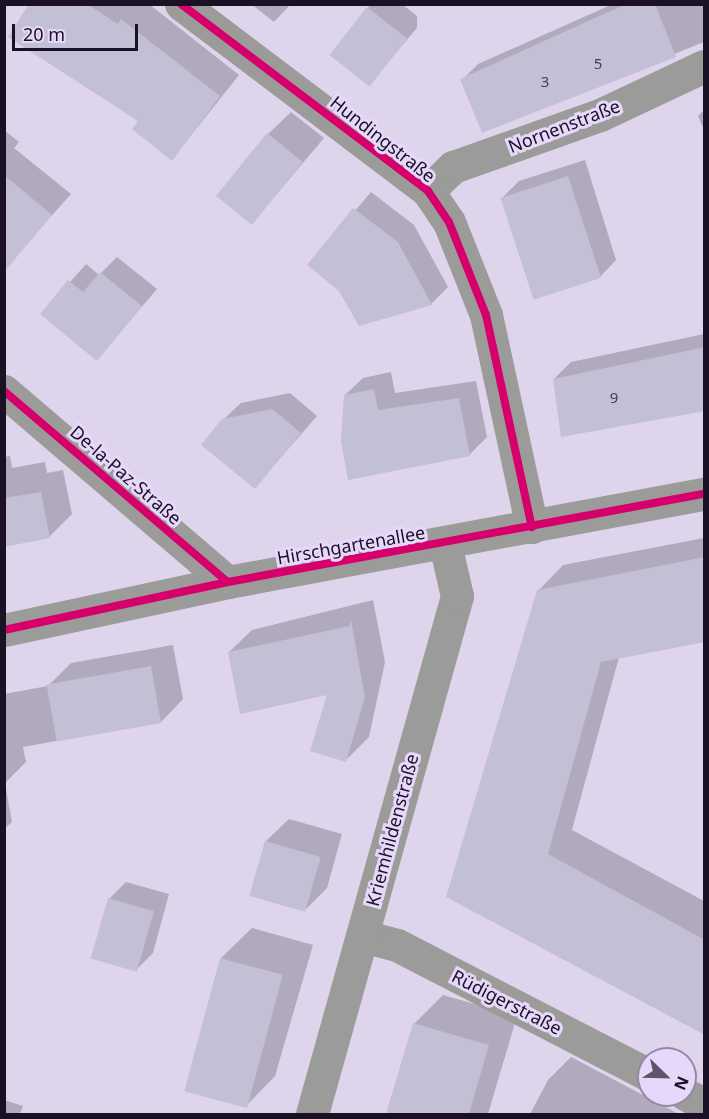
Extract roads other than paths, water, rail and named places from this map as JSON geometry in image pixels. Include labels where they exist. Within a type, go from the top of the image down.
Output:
[{"type":"street","name":"Hundingstraße","points":[[181,4],[428,191],[449,222],[486,315],[532,528]]},
{"type":"street","name":"Nornenstraße","points":[[428,191],[453,167],[600,115],[705,66]]},
{"type":"street","name":"De-la-Paz-Straße","points":[[4,391],[228,582]]},
{"type":"street","name":"Hirschgartenallee","points":[[4,630],[228,582],[532,528],[705,494]]},
{"type":"street","name":"Kriemhildenstraße","points":[[312,1114],[457,596],[445,544]]},
{"type":"street","name":"Rüdigerstraße","points":[[363,936],[397,945],[637,1069]]}]
